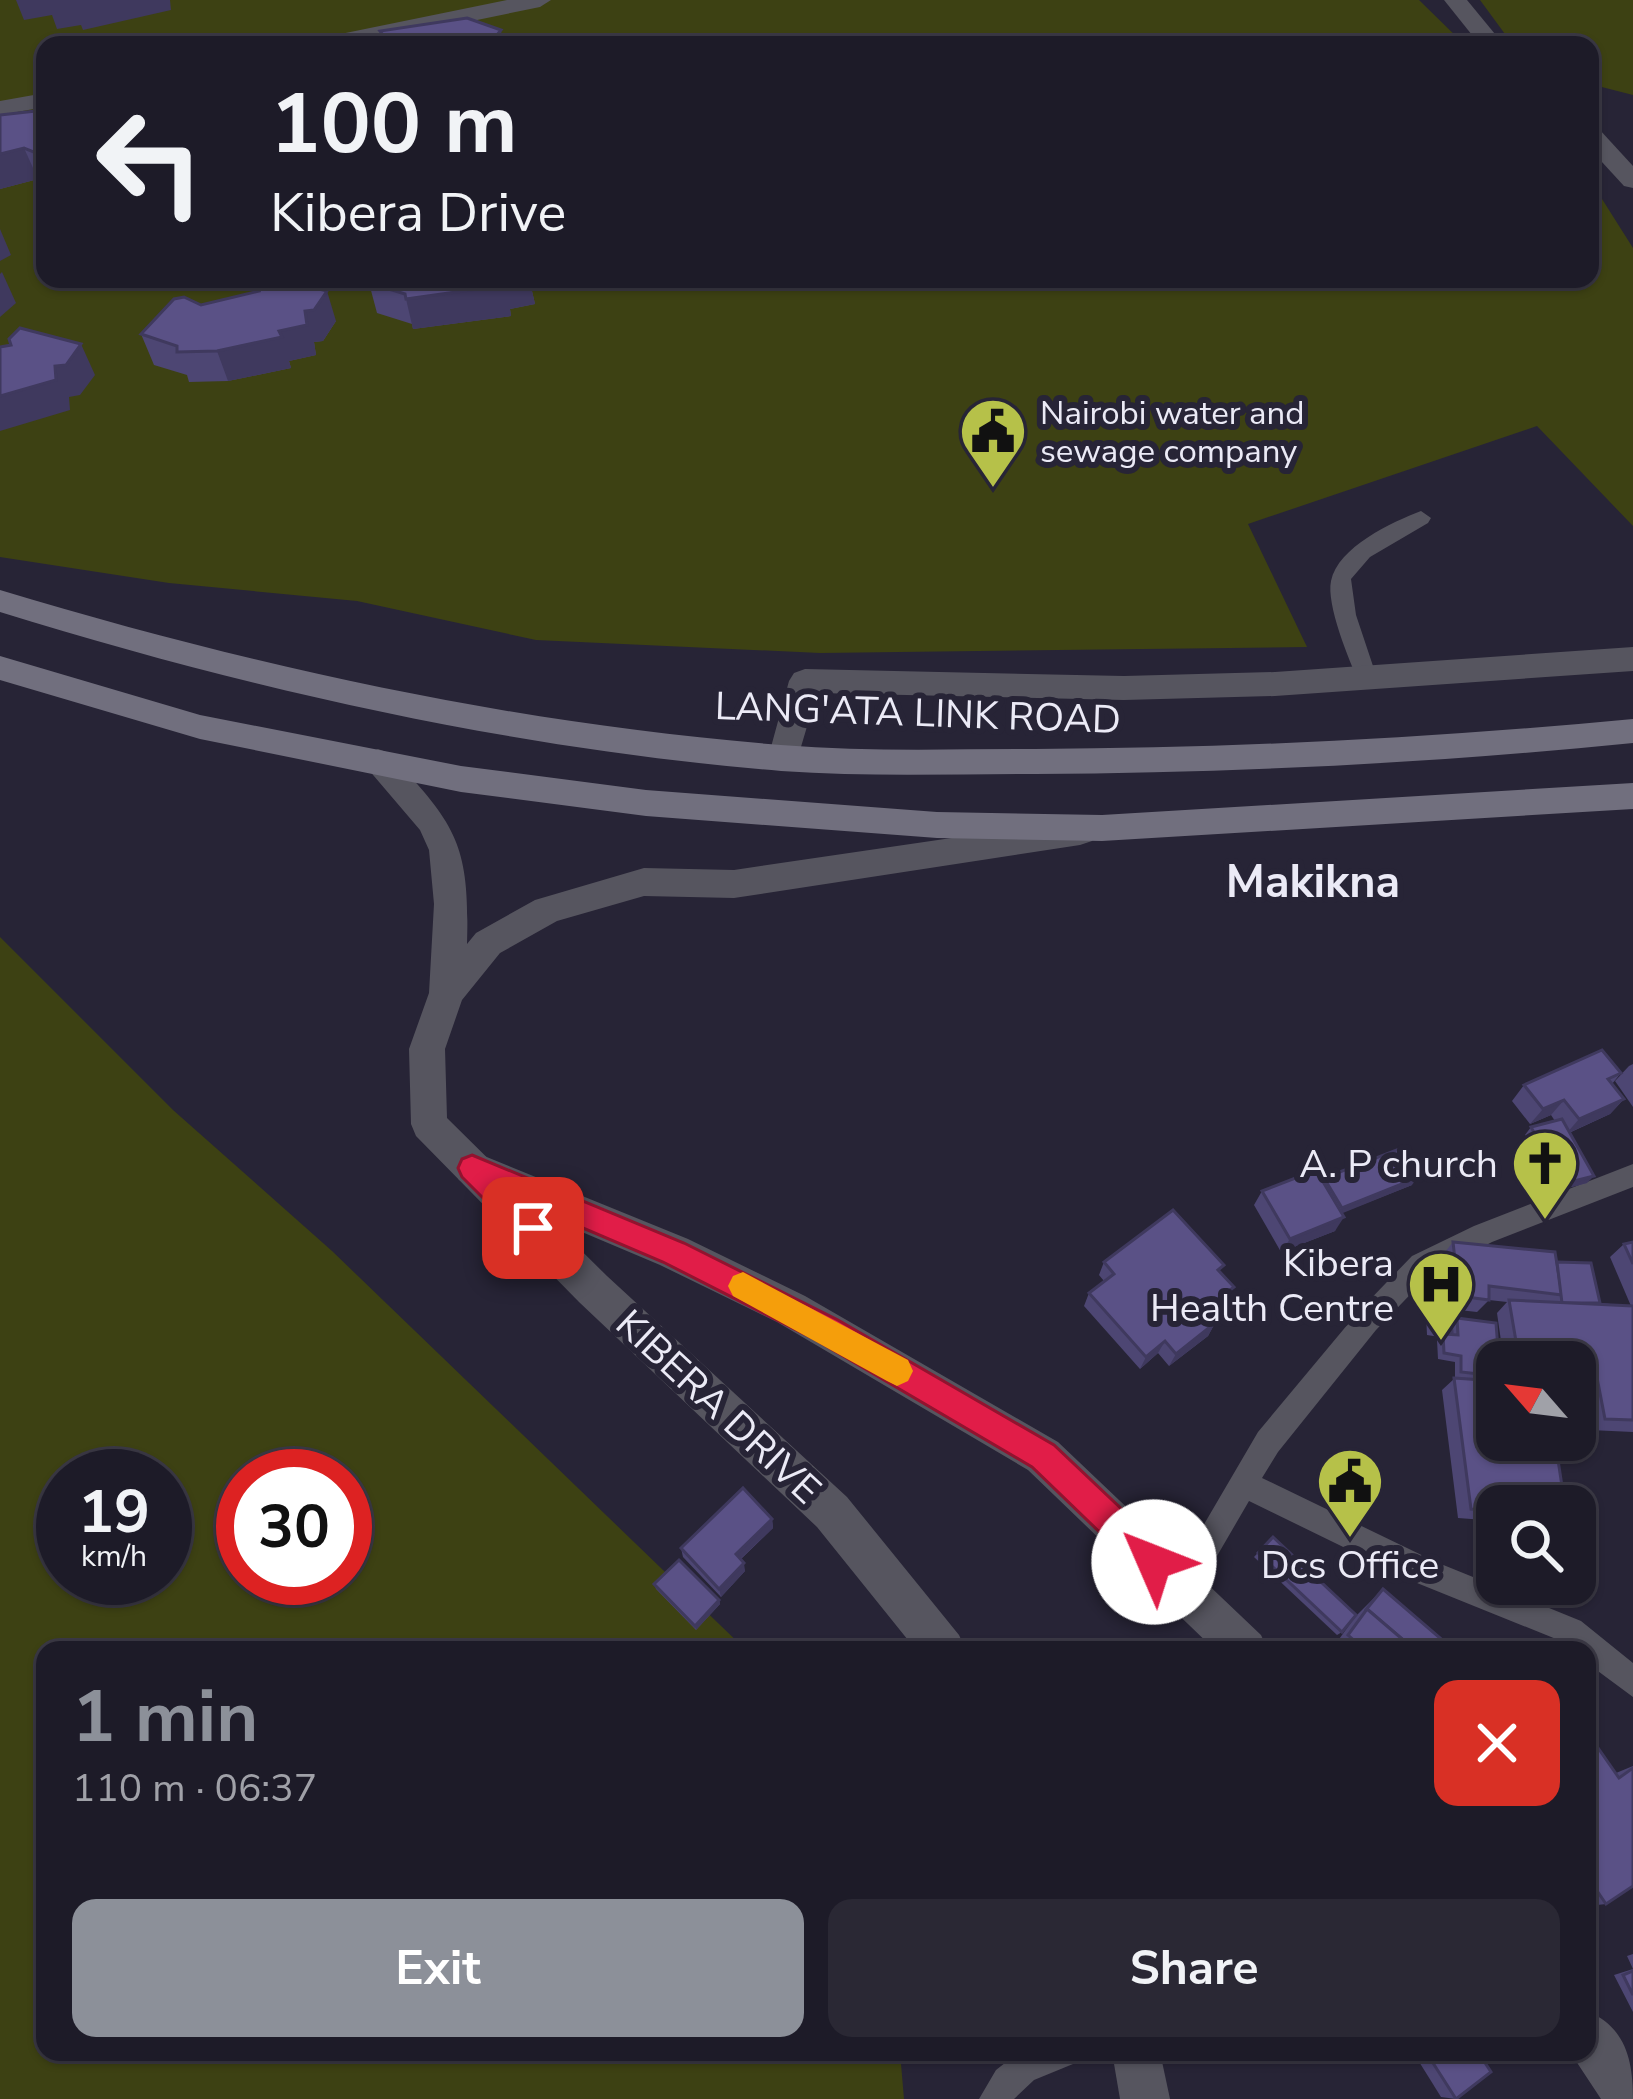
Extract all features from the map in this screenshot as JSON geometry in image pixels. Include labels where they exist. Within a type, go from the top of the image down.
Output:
[{"type":"main road","name":"LANG'ATA LINK ROAD","points":[[0,601],[146,649],[382,702],[784,758],[1239,760],[1480,747],[1633,731]]},
{"type":"main road","points":[[0,668],[200,727],[461,779],[646,803],[938,825],[1102,828],[1633,796]]},
{"type":"street","points":[[365,36],[540,0]]},
{"type":"street","points":[[1455,0],[1485,36]]},
{"type":"street","points":[[0,108],[36,102]]},
{"type":"street","points":[[1599,144],[1633,181]]},
{"type":"street","points":[[784,758],[805,681],[1124,688],[1367,678],[1633,659]]},
{"type":"street","points":[[378,762],[434,822],[446,850],[451,904],[446,993]]},
{"type":"street","points":[[446,993],[488,943],[547,910],[644,882],[734,884],[1102,828]]},
{"type":"street","name":"KIBERA DRIVE","points":[[446,993],[427,1049],[429,1124],[593,1289],[832,1512],[937,1641]]},
{"type":"street","points":[[472,1168],[674,1252],[791,1309],[1043,1456],[1237,1641]]},
{"type":"street","points":[[1596,2048],[1630,2099]]},
{"type":"street","points":[[1138,2061],[1145,2099]]},
{"type":"lane","points":[[1367,678],[1339,590],[1340,571],[1354,555],[1421,518]]},
{"type":"lane","points":[[1182,1589],[1268,1442],[1320,1376],[1421,1265],[1483,1234],[1633,1175]]},
{"type":"lane","points":[[1245,1484],[1427,1573],[1571,1630],[1584,1641]]},
{"type":"lane","points":[[1596,1651],[1633,1682]]},
{"type":"lane","points":[[995,2099],[1005,2082],[1032,2061]]},
{"type":"green space","points":[[0,0],[1419,0],[1456,36],[36,36],[36,288],[1599,288],[1599,194],[1633,248],[1633,526],[1537,426],[1248,524],[1307,647],[820,653],[536,640],[357,601],[169,583],[0,557]]},
{"type":"green space","points":[[1480,0],[1633,0],[1633,95],[1599,86],[1599,36],[1506,36]]},
{"type":"green space","points":[[0,937],[173,1110],[332,1251],[737,1641],[36,1641],[36,2061],[901,2061],[904,2099],[0,2099]]},
{"type":"building","points":[[467,18],[501,30],[496,36],[379,36],[383,35],[380,31]]},
{"type":"building","points":[[36,111],[36,153],[24,148],[0,154],[0,115]]},
{"type":"building","points":[[385,288],[485,288],[406,299],[405,294]]},
{"type":"building","points":[[259,291],[327,291],[314,310],[305,311],[307,325],[279,331],[282,337],[217,351],[177,352],[177,346],[141,334],[174,299],[184,297],[201,305]]},
{"type":"building","points":[[20,328],[81,344],[66,365],[55,366],[56,380],[0,396],[0,347],[11,345],[9,339]]},
{"type":"building","points":[[1602,1050],[1621,1073],[1608,1079],[1624,1099],[1579,1119],[1564,1100],[1543,1109],[1524,1085]]},
{"type":"building","points":[[1562,1119],[1594,1176],[1562,1184],[1531,1127]]},
{"type":"building","points":[[1399,1149],[1417,1178],[1342,1208],[1324,1178]]},
{"type":"building","points":[[1316,1170],[1344,1217],[1290,1239],[1262,1191]]},
{"type":"building","points":[[1173,1210],[1224,1265],[1218,1270],[1234,1287],[1203,1311],[1215,1323],[1176,1354],[1165,1341],[1146,1357],[1089,1293],[1114,1274],[1104,1262]]},
{"type":"building","points":[[1453,1242],[1555,1252],[1562,1295],[1489,1286],[1489,1300],[1459,1296]]},
{"type":"building","points":[[1633,1242],[1633,1264],[1624,1244]]},
{"type":"building","points":[[1557,1262],[1591,1263],[1600,1303],[1562,1303]]},
{"type":"building","points":[[1429,1265],[1447,1267],[1452,1332],[1433,1329]]},
{"type":"building","points":[[1509,1300],[1633,1306],[1633,1420],[1605,1419],[1596,1341],[1516,1341]]},
{"type":"building","points":[[1457,1318],[1496,1323],[1497,1341],[1476,1341],[1476,1374],[1461,1372],[1461,1356],[1444,1353],[1443,1334],[1458,1335]]},
{"type":"building","points":[[1454,1378],[1476,1380],[1476,1461],[1558,1461],[1562,1485],[1476,1485],[1476,1509],[1471,1509]]},
{"type":"building","points":[[743,1488],[772,1519],[736,1554],[744,1563],[719,1589],[681,1548]]},
{"type":"building","points":[[1273,1537],[1356,1615],[1342,1632],[1258,1553]]},
{"type":"building","points":[[679,1560],[719,1600],[695,1626],[654,1584]]},
{"type":"building","points":[[1383,1589],[1444,1641],[1404,1641],[1365,1611]]},
{"type":"building","points":[[1367,1609],[1404,1641],[1355,1641],[1348,1635]]},
{"type":"building","points":[[1596,1745],[1619,1778],[1633,1768],[1633,1886],[1606,1904],[1596,1889]]},
{"type":"building","points":[[1633,1971],[1633,1995],[1623,1975]]},
{"type":"building","points":[[1432,2061],[1484,2061],[1491,2072],[1456,2099]]},
{"type":"slow traffic","points":[[743,1286],[897,1371]]},
{"type":"place","name":"Nairobi water and sewage company","points":[[993,490]]},
{"type":"place","name":"A. P church","points":[[1545,1222]]},
{"type":"place","name":"Kibera Health Centre","points":[[1441,1343]]},
{"type":"place","name":"Dcs Office","points":[[1350,1540]]},
{"type":"district","name":"Makikna","points":[[1313,881]]},
{"type":"route","points":[[533,1228],[472,1168],[674,1252],[791,1309],[1043,1456],[1154,1562]]}]
